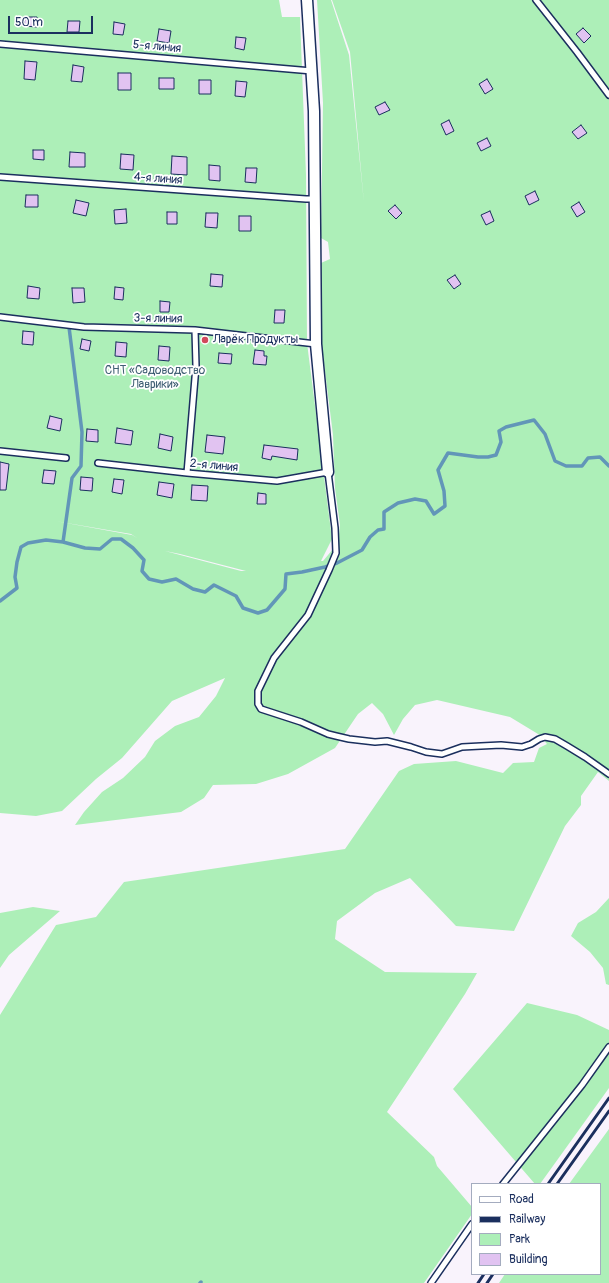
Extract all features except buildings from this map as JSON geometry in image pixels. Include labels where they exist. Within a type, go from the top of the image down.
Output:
[{"type":"street","points":[[307,0],[314,111],[316,344],[328,472]]},
{"type":"lane","points":[[536,0],[609,95]]},
{"type":"lane","name":"5-я линия","points":[[0,44],[312,71]]},
{"type":"lane","name":"4-я линия","points":[[0,177],[315,199]]},
{"type":"lane","name":"3-я линия","points":[[0,317],[84,327],[195,330],[316,344]]},
{"type":"lane","points":[[188,473],[196,366],[195,330]]},
{"type":"lane","points":[[0,452],[66,458]]},
{"type":"lane","name":"2-я линия","points":[[98,463],[277,481],[328,472]]},
{"type":"lane","points":[[328,472],[335,528],[336,552],[308,615],[274,658],[258,691],[258,704],[260,709],[305,723],[318,730],[336,736],[375,742],[387,741],[426,752],[442,754],[462,748],[481,746],[501,745],[522,747],[545,736],[555,739],[568,746],[609,774]]},
{"type":"lane","points":[[504,1183],[582,1085],[609,1047]]},
{"type":"lane","points":[[431,1283],[471,1225]]},
{"type":"green space","name":"СНТ «Садоводство Лаврики»","points":[[0,0],[279,0],[282,17],[300,17],[306,175],[307,343],[332,539],[321,561],[323,561],[338,543],[340,525],[335,488],[333,435],[322,347],[321,263],[330,259],[328,242],[321,238],[323,103],[317,0],[331,0],[349,55],[364,203],[350,52],[332,0],[609,0],[609,781],[598,772],[581,796],[581,805],[565,826],[514,931],[456,926],[410,878],[375,893],[337,921],[335,939],[385,972],[477,973],[465,994],[387,1112],[434,1157],[437,1166],[471,1206],[471,1215],[424,1283],[0,1283],[0,1015],[56,925],[96,917],[124,882],[345,849],[399,771],[414,764],[456,761],[503,773],[513,763],[534,762],[539,748],[547,744],[538,734],[510,717],[437,700],[415,705],[403,719],[394,735],[383,714],[372,703],[358,714],[335,748],[288,774],[256,784],[213,785],[204,798],[181,812],[75,825],[84,812],[102,792],[123,778],[145,757],[155,741],[175,726],[199,717],[216,696],[225,678],[172,701],[122,758],[96,779],[62,811],[36,816],[0,813]],"holes":[[[55,521],[131,534],[137,538],[132,535]],[[165,551],[180,554],[246,571]]]},
{"type":"green space","points":[[609,898],[609,985],[606,984],[603,968],[590,952],[571,936],[578,923],[596,912]]},
{"type":"green space","points":[[33,907],[60,911],[9,955],[0,968],[0,913]]},
{"type":"green space","points":[[527,1003],[577,1015],[609,1030],[609,1088],[541,1183],[534,1183],[453,1089]]},
{"type":"green space","points":[[609,1129],[609,1283],[499,1283],[504,1275],[601,1275],[601,1183],[570,1183]]},
{"type":"waterway","points":[[63,542],[72,478],[81,466],[82,432],[69,327]]},
{"type":"waterway","points":[[0,601],[17,588],[15,577],[17,562],[21,547],[28,543],[46,540],[63,542],[85,548],[100,549],[112,539],[121,539],[133,548],[144,560],[142,571],[149,579],[162,582],[176,579],[193,589],[205,592],[214,585],[236,596],[243,608],[258,613],[267,610],[285,589],[286,574],[325,567],[337,563],[362,550],[370,537],[378,530],[384,529],[384,512],[398,503],[415,499],[426,501],[434,514],[445,506],[444,491],[438,470],[448,453],[478,457],[496,455],[501,442],[499,431],[506,427],[534,420],[545,434],[555,461],[566,466],[582,466],[588,458],[600,457],[609,466]]},
{"type":"railway","points":[[549,1183],[609,1098]]},
{"type":"railway","points":[[558,1183],[609,1111]]},
{"type":"railway","points":[[478,1283],[483,1275]]},
{"type":"railway","points":[[487,1283],[492,1275]]},
{"type":"place","name":"Ларёк Продукты","points":[[205,340]]}]
